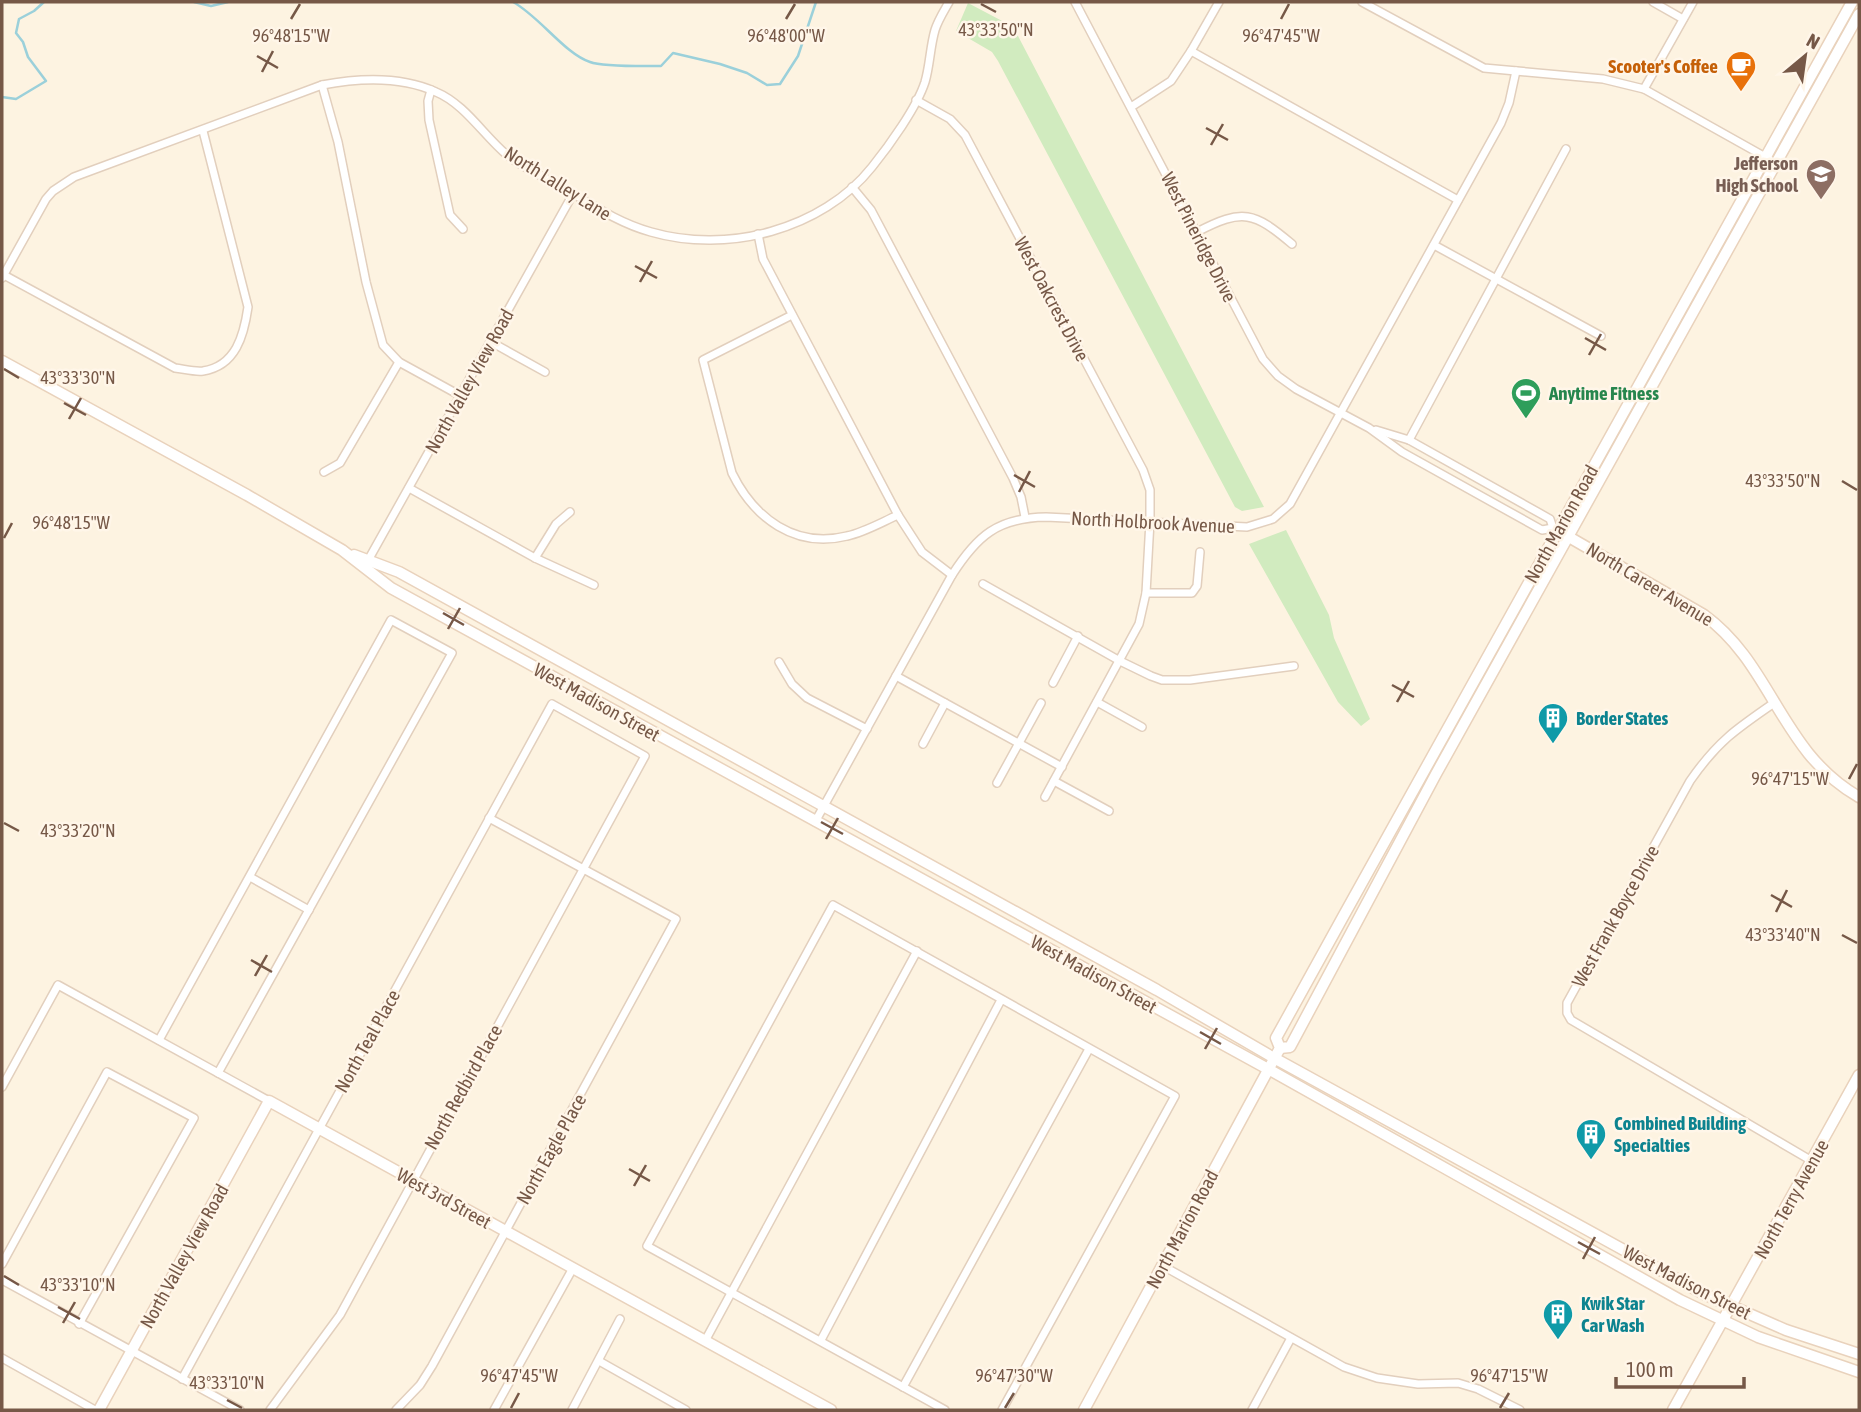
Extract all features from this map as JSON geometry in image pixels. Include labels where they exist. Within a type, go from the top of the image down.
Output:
[{"type":"street","name":"North Lalley Lane","points":[[2,275],[46,200],[62,184],[74,177],[322,85],[354,80],[379,80],[431,90],[455,105],[505,154],[627,225],[667,237],[720,240],[788,227],[812,216],[852,187],[871,169],[925,82],[935,30],[949,2]]},
{"type":"street","name":"West Pineridge Drive","points":[[1075,2],[1269,367],[1296,390],[1369,428],[1402,452],[1542,530],[1560,532]]},
{"type":"street","points":[[1132,107],[1171,81],[1219,2]]},
{"type":"street","points":[[1362,2],[1484,68],[1603,79],[1644,89],[1776,163]]},
{"type":"street","points":[[1653,2],[1684,19]]},
{"type":"street","points":[[1644,89],[1693,2]]},
{"type":"street","name":"North Marion Road","points":[[1084,1410],[1277,1053],[1290,1046],[1436,774],[1560,532],[1764,156],[1852,2]]},
{"type":"street","name":"North Marion Road","points":[[1277,1053],[1276,1038],[1401,809],[1776,163],[1859,14]]},
{"type":"street","points":[[1191,51],[1458,200]]},
{"type":"street","name":"North Holbrook Avenue","points":[[815,822],[952,575],[966,553],[988,531],[1025,517],[1247,527],[1273,519],[1294,499],[1501,123],[1509,103],[1516,71]]},
{"type":"street","points":[[322,85],[338,142],[366,282],[383,345],[399,362],[461,396]]},
{"type":"street","points":[[431,90],[428,100],[429,120],[450,215],[463,229]]},
{"type":"street","name":"West Oakcrest Drive","points":[[916,100],[950,119],[960,127],[968,140],[1143,470],[1150,490],[1146,593],[1139,624],[1045,797]]},
{"type":"street","points":[[2,275],[175,368],[201,371],[220,366],[235,351],[244,334],[248,307],[203,131]]},
{"type":"street","points":[[1409,440],[1566,149]]},
{"type":"street","points":[[852,187],[871,210],[1013,478],[1025,517]]},
{"type":"street","name":"North Valley View Road","points":[[367,564],[573,194]]},
{"type":"street","points":[[1197,232],[1222,219],[1244,216],[1268,224],[1292,244]]},
{"type":"street","points":[[758,234],[763,260],[898,515],[922,552],[952,575]]},
{"type":"street","points":[[1434,245],[1601,336]]},
{"type":"street","points":[[792,315],[704,360],[732,473],[738,485],[750,503],[767,519],[786,530],[808,537],[821,539],[848,536],[898,515]]},
{"type":"street","points":[[491,342],[545,372]]},
{"type":"street","name":"West Madison Street","points":[[2,361],[367,564],[400,572],[1157,990],[1277,1053],[1731,1307],[1786,1330],[1859,1354]]},
{"type":"street","points":[[324,472],[340,463],[399,362]]},
{"type":"street","name":"West Pineridge Drive","points":[[1369,428],[1409,440],[1550,519],[1560,532]]},
{"type":"street","points":[[409,488],[535,558],[594,586]]},
{"type":"street","points":[[535,558],[556,524],[570,512]]},
{"type":"street","name":"North Career Avenue","points":[[1560,532],[1724,629],[1741,648],[1795,738],[1816,764],[1840,786],[1859,797]]},
{"type":"street","points":[[1146,593],[1192,593],[1197,586],[1200,552]]},
{"type":"street","name":"West Madison Street","points":[[367,564],[391,588],[1268,1069],[1577,1244],[1722,1322],[1787,1348],[1859,1372]]},
{"type":"street","points":[[983,584],[1150,676],[1173,681],[1294,666]]},
{"type":"street","points":[[159,1041],[391,620],[452,653],[218,1073]]},
{"type":"street","points":[[1053,683],[1078,636]]},
{"type":"street","points":[[779,662],[792,684],[807,698],[867,729]]},
{"type":"street","points":[[896,676],[1062,766]]},
{"type":"street","points":[[1097,702],[1142,727]]},
{"type":"street","points":[[923,744],[945,703]]},
{"type":"street","points":[[997,783],[1041,703]]},
{"type":"street","name":"West Frank Boyce Drive","points":[[1774,703],[1727,736],[1707,756],[1690,781],[1566,1003],[1566,1013],[1571,1020],[1812,1161]]},
{"type":"street","name":"North Redbird Place","points":[[270,1410],[333,1326],[645,756],[552,704]]},
{"type":"street","name":"North Teal Place","points":[[182,1379],[552,704]]},
{"type":"street","points":[[1054,781],[1109,811]]},
{"type":"street","points":[[489,817],[584,868]]},
{"type":"street","name":"North Eagle Place","points":[[396,1410],[432,1366],[676,919],[584,868]]},
{"type":"street","points":[[250,877],[309,909]]},
{"type":"street","points":[[945,1410],[647,1246],[833,905],[1175,1096],[1002,1410]]},
{"type":"street","points":[[705,1341],[917,951]]},
{"type":"street","name":"West 3rd Street","points":[[2,1087],[58,985],[831,1410]]},
{"type":"street","points":[[821,1340],[1001,1000]]},
{"type":"street","points":[[903,1387],[1089,1049]]},
{"type":"street","points":[[2,1264],[107,1072],[194,1118],[79,1324]]},
{"type":"street","name":"North Terry Avenue","points":[[1674,1410],[1857,1083]]},
{"type":"street","name":"North Valley View Road","points":[[97,1410],[269,1101]]},
{"type":"street","points":[[1163,1266],[1344,1367],[1377,1378],[1418,1384],[1458,1383],[1478,1389],[1520,1410]]},
{"type":"street","points":[[494,1410],[573,1268]]},
{"type":"street","points":[[2,1280],[240,1410]]},
{"type":"street","points":[[572,1410],[620,1319]]},
{"type":"street","points":[[1252,1410],[1291,1338]]},
{"type":"street","points":[[2,1358],[97,1410]]},
{"type":"street","points":[[599,1361],[686,1410]]},
{"type":"green space","points":[[968,3],[1006,23],[1018,36],[1264,507],[1242,511],[1235,507],[998,61],[992,52],[956,31]]},
{"type":"green space","points":[[1286,530],[1329,615],[1334,638],[1370,719],[1361,726],[1338,702],[1249,544]]},
{"type":"waterway","points":[[2,97],[16,99],[46,81],[28,57],[23,42],[16,33],[19,19],[44,2]]},
{"type":"waterway","points":[[194,2],[211,6],[228,2]]},
{"type":"waterway","points":[[513,2],[571,51],[596,64],[661,66],[673,53],[747,73],[767,85],[780,84],[798,56],[816,2]]},
{"type":"place","name":"Scooter's Coffee","points":[[1741,93]]},
{"type":"place","name":"Jefferson High School","points":[[1821,201]]},
{"type":"place","name":"Anytime Fitness","points":[[1526,420]]},
{"type":"place","name":"Border States","points":[[1553,745]]},
{"type":"place","name":"Combined Building Specialties","points":[[1591,1161]]},
{"type":"place","name":"Kwik Star Car Wash","points":[[1558,1341]]}]
